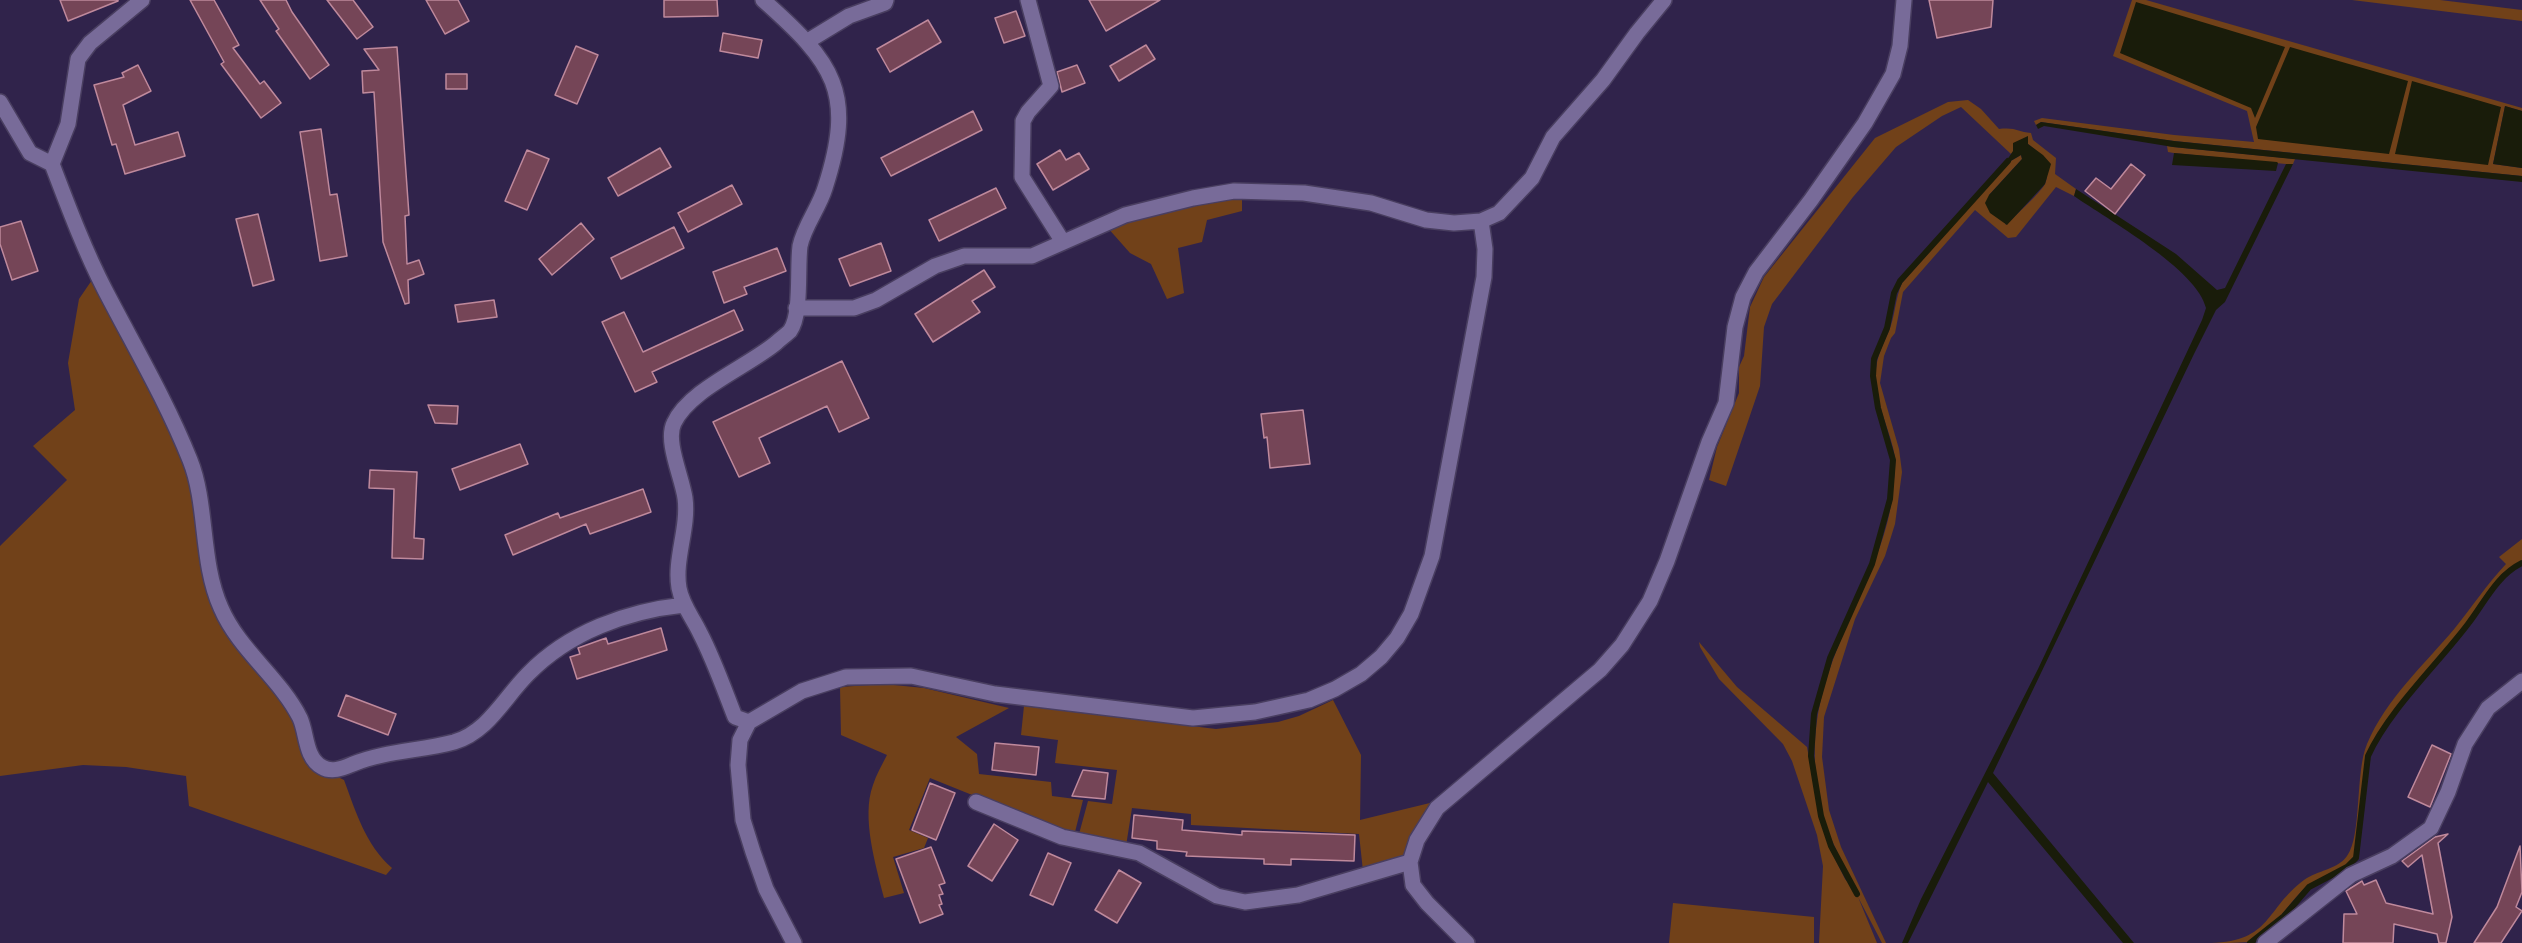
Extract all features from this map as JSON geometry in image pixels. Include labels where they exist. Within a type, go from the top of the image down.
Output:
[{"type":"street","points":[[52,164],[68,124],[78,59],[90,43],[142,0]]},
{"type":"street","points":[[749,722],[735,717],[701,634],[684,605],[679,586],[685,501],[671,435],[674,423],[692,399],[759,357],[790,332],[796,320],[800,247],[825,188],[838,128],[839,105],[836,86],[824,63],[808,41],[763,0]]},
{"type":"street","points":[[808,41],[849,15],[878,7],[886,0]]},
{"type":"street","points":[[1028,0],[1051,86],[1023,121],[1022,177],[1063,242]]},
{"type":"street","points":[[796,308],[854,308],[876,300],[935,266],[963,256],[1032,256],[1125,215],[1193,198],[1234,192],[1304,193],[1371,203],[1426,220],[1454,224],[1481,221],[1499,213],[1532,178],[1553,137],[1603,80],[1637,33],[1665,0]]},
{"type":"street","points":[[1467,943],[1427,903],[1413,885],[1410,862],[1417,840],[1437,808],[1600,670],[1622,645],[1650,601],[1667,561],[1708,441],[1726,403],[1735,327],[1743,297],[1756,272],[1811,200],[1865,123],[1893,74],[1900,46],[1904,0]]},
{"type":"street","points":[[0,102],[30,153],[52,164],[104,288],[157,385],[191,463],[212,585],[222,610],[236,635],[300,719],[310,754],[321,767],[337,770],[363,760],[453,742],[476,733],[527,674],[552,652],[583,632],[658,608],[684,605]]},
{"type":"street","points":[[794,943],[766,888],[743,820],[738,765],[740,740],[749,722],[802,691],[846,677],[911,676],[995,694],[1193,718],[1281,708],[1335,689],[1361,674],[1397,638],[1411,614],[1432,556],[1484,278],[1485,249],[1481,221]]},
{"type":"street","points":[[2265,943],[2351,875],[2392,856],[2431,828],[2448,792],[2465,744],[2488,708],[2522,681]]},
{"type":"street","points":[[976,802],[1062,837],[1139,853],[1217,896],[1245,902],[1298,895],[1410,862]]},
{"type":"shaded area","points":[[2132,0],[2146,0],[2522,108],[2522,111],[2505,106],[2493,164],[2522,168],[2522,176],[2174,141],[2041,122],[2036,125],[2034,121],[2042,118],[2174,135],[2254,142],[2247,111],[2113,56]]},
{"type":"shaded area","points":[[2352,0],[2440,0],[2522,10],[2522,21]]},
{"type":"shaded area","points":[[2136,2],[2285,47],[2255,118],[2251,108],[2120,53]]},
{"type":"shaded area","points":[[2290,47],[2408,81],[2389,154],[2258,139],[2256,127]]},
{"type":"shaded area","points":[[2412,81],[2501,107],[2488,165],[2395,154]]},
{"type":"shaded area","points":[[1968,100],[1981,109],[1999,129],[2031,133],[2033,140],[2056,158],[2055,174],[2076,189],[2074,196],[2056,187],[2016,237],[2008,238],[1975,210],[1903,292],[1895,333],[1884,356],[1880,383],[1899,449],[1902,472],[1895,524],[1885,556],[1855,619],[1824,717],[1822,757],[1829,810],[1841,847],[1886,943],[1882,943],[1858,897],[1877,943],[1819,943],[1823,866],[1817,835],[1792,761],[1783,744],[1719,679],[1699,642],[1737,687],[1807,747],[1819,816],[1829,847],[1845,879],[1855,891],[1823,816],[1817,788],[1815,736],[1818,712],[1831,664],[1876,557],[1890,513],[1895,457],[1877,392],[1877,362],[1891,326],[1902,283],[2009,162],[2021,155],[2022,159],[1989,195],[2006,225],[2043,188],[2047,179],[2046,167],[2040,156],[2028,144],[2027,137],[2011,154],[1961,107],[1942,116],[1896,147],[1853,197],[1772,304],[1764,327],[1760,386],[1726,486],[1709,480],[1717,447],[1739,393],[1739,367],[1744,356],[1750,307],[1764,277],[1875,138],[1948,102]]},
{"type":"shaded area","points":[[2505,106],[2522,111],[2522,168],[2493,164]]},
{"type":"shaded area","points":[[2041,122],[2174,141],[2522,176],[2522,182],[2173,147],[2044,126],[2038,129],[2036,125]]},
{"type":"shaded area","points":[[2028,136],[2028,144],[2051,164],[2045,184],[2007,225],[1990,213],[1985,203],[1989,195],[2022,159],[2021,155],[2009,162],[2007,160],[2013,151],[2013,143]]},
{"type":"shaded area","points":[[2167,146],[2295,159],[2293,164],[2286,164],[2174,153],[2168,152]]},
{"type":"shaded area","points":[[2174,153],[2278,163],[2276,171],[2172,165]]},
{"type":"shaded area","points":[[2286,164],[2293,164],[2225,302],[2216,310],[2194,354],[1993,773],[2134,943],[2123,943],[1988,782],[1908,943],[1902,943],[1921,899],[2038,669],[2206,308],[2199,293],[2187,278],[2149,246],[2074,196],[2076,189],[2176,254],[2217,290],[2225,288]]},
{"type":"shaded area","points":[[1242,197],[1242,211],[1207,220],[1202,242],[1178,248],[1184,293],[1167,299],[1151,264],[1130,253],[1107,227],[1195,202]]},
{"type":"shaded area","points":[[92,280],[153,388],[188,468],[201,554],[264,677],[334,775],[344,780],[368,838],[392,868],[386,875],[189,806],[186,776],[126,767],[83,765],[0,776],[0,546],[67,480],[33,446],[75,410],[68,363],[79,299]]},
{"type":"shaded area","points":[[2522,539],[2522,561],[2503,573],[2487,592],[2467,622],[2391,715],[2367,757],[2356,853],[2352,860],[2340,870],[2306,887],[2273,925],[2257,937],[2248,942],[2211,943],[2231,941],[2257,930],[2291,891],[2304,880],[2333,867],[2347,856],[2355,834],[2363,756],[2375,728],[2406,683],[2455,628],[2506,564],[2499,557]]},
{"type":"shaded area","points":[[884,684],[924,688],[1009,708],[956,737],[977,754],[979,774],[1051,782],[1052,796],[1083,800],[1074,836],[930,778],[909,830],[928,838],[924,848],[893,857],[904,893],[884,898],[871,842],[869,812],[873,785],[887,755],[841,735],[840,687]]},
{"type":"shaded area","points":[[1333,700],[1361,755],[1360,820],[1434,802],[1404,858],[1363,871],[1359,834],[1191,825],[1191,814],[1132,808],[1126,846],[1079,834],[1088,801],[1112,804],[1117,770],[1055,763],[1058,740],[1021,735],[1024,706],[1216,729],[1278,722],[1299,716]]},
{"type":"shaded area","points":[[1673,903],[1814,917],[1814,943],[1669,943]]},
{"type":"building","points":[[60,0],[118,0],[118,1],[68,21]]},
{"type":"building","points":[[190,0],[214,0],[239,45],[233,48],[260,84],[264,81],[281,103],[261,118],[221,64],[224,62]]},
{"type":"building","points":[[260,0],[286,0],[329,65],[310,79],[276,31],[279,29]]},
{"type":"building","points":[[327,0],[353,0],[373,27],[357,39]]},
{"type":"building","points":[[426,0],[458,0],[469,21],[445,34]]},
{"type":"building","points":[[664,0],[717,0],[718,16],[664,17]]},
{"type":"building","points":[[1089,0],[1160,0],[1106,31]]},
{"type":"building","points":[[1929,0],[1993,0],[1991,27],[1937,38]]},
{"type":"building","points":[[1016,11],[1025,36],[1004,43],[995,18]]},
{"type":"building","points":[[928,20],[941,42],[890,72],[877,49]]},
{"type":"building","points":[[723,33],[762,40],[758,58],[720,51]]},
{"type":"building","points":[[1146,45],[1155,59],[1119,81],[1110,66]]},
{"type":"building","points":[[576,46],[598,55],[577,104],[555,95]]},
{"type":"building","points":[[397,47],[409,215],[405,216],[407,264],[419,260],[424,274],[408,280],[409,303],[405,304],[383,242],[374,92],[363,93],[362,71],[379,70],[364,49]]},
{"type":"building","points":[[138,65],[151,91],[123,105],[135,145],[178,132],[185,156],[125,174],[116,144],[112,145],[94,85],[124,77],[122,73]]},
{"type":"building","points":[[1077,65],[1085,83],[1062,92],[1057,72]]},
{"type":"building","points":[[446,74],[467,74],[467,89],[446,89]]},
{"type":"building","points":[[973,111],[982,130],[891,176],[881,158]]},
{"type":"building","points":[[321,129],[330,195],[337,194],[347,256],[320,261],[300,132]]},
{"type":"building","points":[[660,148],[671,167],[618,196],[608,178]]},
{"type":"building","points":[[527,150],[549,159],[527,210],[505,201]]},
{"type":"building","points":[[1060,150],[1066,160],[1079,153],[1089,169],[1053,190],[1037,164]]},
{"type":"building","points":[[2131,164],[2145,175],[2115,214],[2085,191],[2096,178],[2111,189]]},
{"type":"building","points":[[732,185],[742,204],[688,232],[678,213]]},
{"type":"building","points":[[996,188],[1006,208],[939,241],[929,220]]},
{"type":"building","points":[[258,214],[274,280],[253,286],[236,219]]},
{"type":"building","points":[[21,221],[38,271],[12,280],[0,244],[0,227]]},
{"type":"building","points":[[581,223],[594,239],[552,275],[539,259]]},
{"type":"building","points":[[674,227],[684,248],[621,279],[611,258]]},
{"type":"building","points":[[881,243],[891,271],[850,286],[839,259]]},
{"type":"building","points":[[777,248],[786,271],[744,287],[747,294],[724,303],[713,272]]},
{"type":"building","points":[[984,270],[995,287],[972,301],[980,312],[933,342],[915,314]]},
{"type":"building","points":[[494,300],[497,317],[458,322],[455,305]]},
{"type":"building","points":[[734,310],[743,330],[652,372],[657,382],[635,392],[602,322],[624,312],[643,352]]},
{"type":"building","points":[[842,361],[869,418],[839,432],[827,406],[759,438],[770,463],[739,477],[713,422]]},
{"type":"building","points":[[428,405],[458,406],[457,424],[435,423]]},
{"type":"building","points":[[1303,410],[1310,464],[1270,468],[1267,437],[1264,438],[1261,414]]},
{"type":"building","points":[[520,444],[528,464],[460,490],[452,469]]},
{"type":"building","points":[[370,470],[417,472],[414,538],[424,539],[423,559],[392,558],[394,489],[369,488]]},
{"type":"building","points":[[643,489],[651,512],[590,534],[586,524],[513,555],[505,535],[558,513],[560,518]]},
{"type":"building","points":[[661,628],[667,650],[577,679],[570,657],[580,654],[578,648],[606,638],[608,644]]},
{"type":"building","points":[[346,695],[396,714],[388,735],[338,716]]},
{"type":"building","points":[[995,743],[1039,747],[1036,775],[992,770]]},
{"type":"building","points":[[2432,745],[2451,754],[2430,807],[2408,797]]},
{"type":"building","points":[[1083,770],[1108,773],[1105,799],[1072,796]]},
{"type":"building","points":[[930,783],[955,793],[936,840],[912,830]]},
{"type":"building","points":[[1134,815],[1183,820],[1182,830],[1242,835],[1242,831],[1355,835],[1354,861],[1291,859],[1291,865],[1264,864],[1264,859],[1186,856],[1187,852],[1157,849],[1157,841],[1132,838]]},
{"type":"building","points":[[994,824],[1018,840],[992,881],[968,866]]},
{"type":"building","points":[[2448,834],[2438,843],[2452,917],[2446,943],[2439,943],[2437,934],[2394,924],[2393,943],[2343,943],[2344,914],[2357,914],[2346,891],[2362,881],[2364,885],[2376,880],[2386,903],[2433,914],[2422,855],[2408,867],[2402,861],[2435,837]]},
{"type":"building","points":[[2520,846],[2522,892],[2516,907],[2522,911],[2501,943],[2474,943],[2497,907]]},
{"type":"building","points":[[931,847],[945,883],[939,885],[943,894],[939,895],[942,904],[939,905],[943,914],[920,923],[896,859]]},
{"type":"building","points":[[1048,853],[1071,863],[1053,905],[1030,895]]},
{"type":"building","points":[[1119,870],[1141,883],[1117,923],[1095,910]]},
{"type":"waterway","points":[[1857,894],[1831,846],[1821,816],[1811,756],[1814,714],[1830,658],[1872,564],[1890,499],[1893,460],[1878,408],[1873,376],[1874,359],[1887,328],[1894,293],[1900,281],[2008,161]]},
{"type":"waterway","points":[[2250,943],[2284,916],[2309,887],[2347,867],[2356,858],[2368,756],[2377,739],[2401,705],[2456,640],[2498,582],[2522,563]]}]
